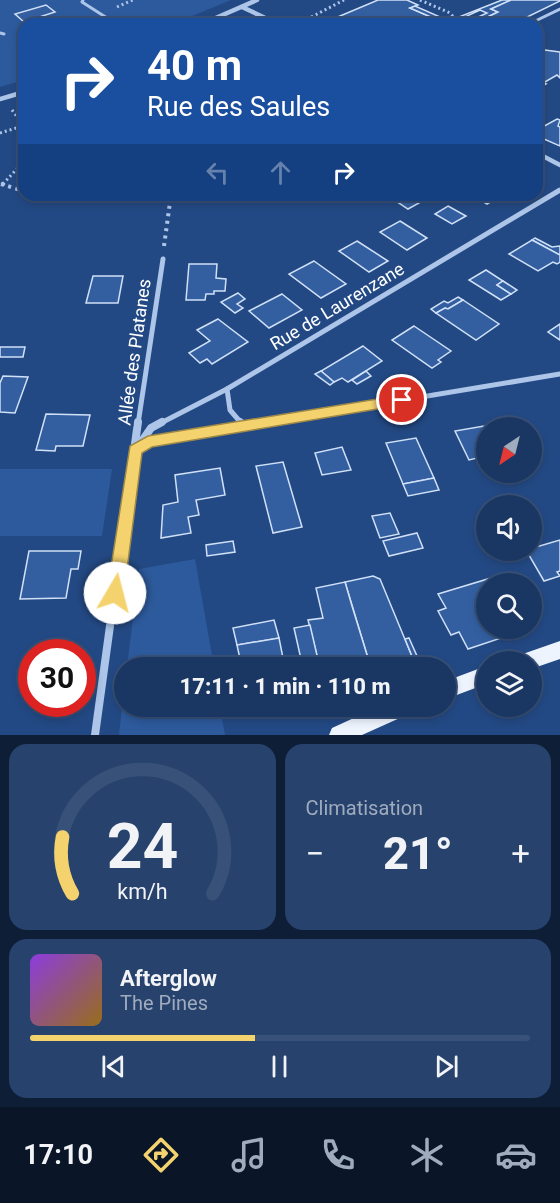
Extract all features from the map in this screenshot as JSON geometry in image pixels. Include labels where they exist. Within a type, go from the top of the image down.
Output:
[{"type":"main road","points":[[542,656],[560,650]]},
{"type":"main road","points":[[456,686],[476,679]]},
{"type":"main road","points":[[339,735],[379,717]]},
{"type":"street","points":[[216,18],[257,0]]},
{"type":"street","points":[[242,7],[265,18]]},
{"type":"street","points":[[0,99],[18,94]]},
{"type":"street","points":[[543,156],[560,165]]},
{"type":"street","name":"Rue de Laurenzane","points":[[543,200],[560,190]]},
{"type":"street","name":"Rue de Laurenzane","points":[[135,450],[151,428],[227,389],[542,201]]},
{"type":"street","name":"Allée des Platanes","points":[[95,735],[163,259]]},
{"type":"street","points":[[135,450],[148,442],[560,374]]},
{"type":"street","points":[[227,389],[226,400],[230,413],[245,426]]},
{"type":"lane","points":[[83,0],[82,2],[107,18]]},
{"type":"lane","points":[[542,18],[560,9]]},
{"type":"path","points":[[310,18],[344,0]]},
{"type":"path","points":[[420,0],[450,13],[455,18]]},
{"type":"path","points":[[0,133],[18,128]]},
{"type":"path","points":[[18,167],[1,184],[18,189]]},
{"type":"path","points":[[163,259],[170,201]]},
{"type":"shaded area","points":[[0,0],[231,0],[188,18],[18,18],[18,82],[0,87]]},
{"type":"shaded area","points":[[0,469],[112,469],[102,536],[0,536]]},
{"type":"shaded area","points":[[195,559],[212,657],[128,657],[139,569]]},
{"type":"shaded area","points":[[121,717],[222,717],[225,735],[119,735]]},
{"type":"building","points":[[378,0],[407,0],[418,5],[410,8],[433,18],[335,18]]},
{"type":"building","points":[[502,0],[511,0],[491,9],[498,12],[486,18],[476,18],[487,13],[480,10],[463,18],[457,18]]},
{"type":"building","points":[[511,0],[560,0],[525,18],[486,18],[498,12],[491,9]]},
{"type":"building","points":[[46,5],[55,12],[36,18],[20,18],[15,14]]},
{"type":"building","points":[[415,6],[442,18],[433,18],[410,8]]},
{"type":"building","points":[[543,50],[560,52],[560,78],[557,75],[543,83]]},
{"type":"building","points":[[557,119],[560,120],[558,126],[560,127],[560,146],[543,139],[543,127]]},
{"type":"building","points":[[415,201],[419,203],[408,209],[399,203]]},
{"type":"building","points":[[448,206],[466,216],[452,224],[435,214]]},
{"type":"building","points":[[400,221],[427,238],[407,250],[380,232]]},
{"type":"building","points":[[535,238],[552,247],[560,246],[560,255],[532,240]]},
{"type":"building","points":[[532,240],[560,255],[560,262],[557,264],[553,262],[538,271],[509,254]]},
{"type":"building","points":[[357,241],[388,261],[369,272],[339,251]]},
{"type":"building","points":[[314,261],[346,284],[321,298],[289,274]]},
{"type":"building","points":[[189,264],[217,264],[216,278],[226,279],[225,291],[206,294],[205,300],[186,300]]},
{"type":"building","points":[[486,270],[503,281],[497,285],[511,294],[501,300],[469,280]]},
{"type":"building","points":[[93,276],[123,276],[118,303],[86,303]]},
{"type":"building","points":[[503,281],[517,290],[511,294],[497,285]]},
{"type":"building","points":[[238,293],[245,299],[237,304],[243,308],[235,313],[221,302]]},
{"type":"building","points":[[282,294],[302,310],[269,328],[249,311]]},
{"type":"building","points":[[458,297],[463,300],[448,309],[445,308],[436,313],[431,309],[444,301],[448,303]]},
{"type":"building","points":[[463,300],[499,324],[476,340],[436,313]]},
{"type":"building","points":[[218,319],[248,342],[212,364],[207,359],[200,363],[189,353],[210,341],[197,330]]},
{"type":"building","points":[[560,324],[560,340],[548,332]]},
{"type":"building","points":[[414,326],[451,351],[438,360],[441,362],[432,368],[392,340]]},
{"type":"building","points":[[363,346],[382,361],[348,382],[342,378],[334,382],[321,371]]},
{"type":"building","points":[[0,347],[25,347],[23,357],[0,357]]},
{"type":"building","points":[[321,371],[334,382],[330,385],[315,374]]},
{"type":"building","points":[[366,371],[371,376],[357,384],[352,380]]},
{"type":"building","points":[[3,376],[28,377],[15,413],[0,412],[0,383]]},
{"type":"building","points":[[46,414],[90,415],[83,446],[56,446],[55,451],[36,450]]},
{"type":"building","points":[[476,427],[476,458],[469,460],[455,431]]},
{"type":"building","points":[[416,438],[434,478],[403,484],[386,443]]},
{"type":"building","points":[[342,447],[351,470],[322,475],[315,453]]},
{"type":"building","points":[[283,462],[302,527],[273,533],[256,466]]},
{"type":"building","points":[[220,468],[225,495],[196,500],[199,515],[188,517],[191,533],[161,538],[163,505],[178,502],[175,475]]},
{"type":"building","points":[[434,478],[439,490],[408,496],[403,484]]},
{"type":"building","points":[[390,513],[399,534],[380,538],[372,516]]},
{"type":"building","points":[[417,533],[423,548],[389,556],[383,541]]},
{"type":"building","points":[[560,540],[560,571],[557,572],[560,576],[544,581],[542,573],[539,573],[532,561],[542,561],[542,545]]},
{"type":"building","points":[[233,541],[235,552],[207,556],[206,545]]},
{"type":"building","points":[[29,551],[81,551],[78,569],[71,569],[66,598],[20,599]]},
{"type":"building","points":[[373,576],[380,579],[412,657],[368,657],[345,582]]},
{"type":"building","points":[[345,582],[368,657],[317,657],[308,620],[323,618],[316,588]]},
{"type":"building","points":[[476,583],[476,639],[498,639],[468,649],[459,632],[451,635],[438,611],[446,608],[438,594]]},
{"type":"building","points":[[274,620],[279,638],[237,645],[233,628]]},
{"type":"building","points":[[310,625],[317,657],[301,657],[294,628]]},
{"type":"building","points":[[279,638],[283,657],[240,657],[237,645]]},
{"type":"building","points":[[409,638],[417,657],[412,657],[405,639]]},
{"type":"route","points":[[115,593],[135,450],[148,442],[402,400]]}]
